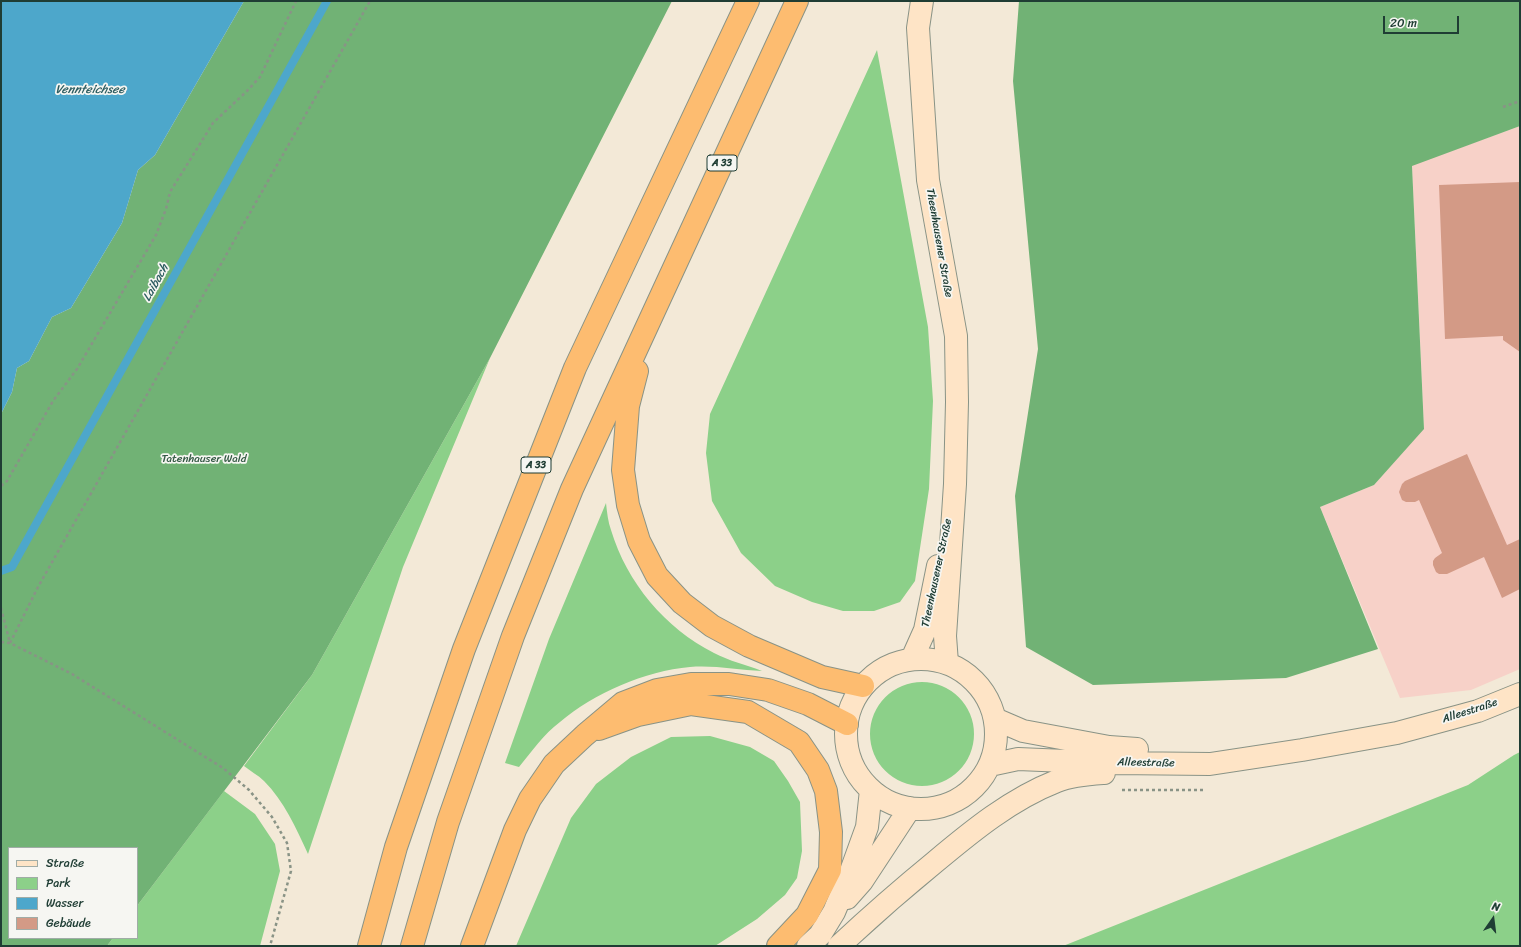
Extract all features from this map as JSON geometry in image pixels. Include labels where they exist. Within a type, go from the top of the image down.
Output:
[{"type":"highway","name":"A 33","points":[[368,946],[396,847],[464,649],[575,368],[748,1]]},
{"type":"highway","name":"A 33","points":[[412,946],[448,822],[513,636],[572,489],[797,1]]},
{"type":"highway","points":[[647,324],[628,406],[624,470],[628,506],[639,541],[657,576],[682,603],[718,630],[749,646],[822,677],[863,686]]},
{"type":"highway","points":[[472,946],[515,830],[530,799],[554,764],[623,702],[657,690],[691,684],[729,684],[768,690],[808,704],[847,724]]},
{"type":"highway","points":[[585,735],[638,715],[691,704],[748,712],[800,742],[818,770],[826,792],[831,832],[830,870],[807,916],[778,946]]},
{"type":"main road","name":"Theenhausener Straße","points":[[922,1],[918,28],[928,180],[956,336],[957,402],[955,484],[945,636],[947,663]]},
{"type":"main road","name":"Theenhausener Straße","points":[[912,659],[925,630],[955,484]]},
{"type":"main road","points":[[912,659],[930,659],[947,663],[970,676],[986,696],[995,720],[996,743],[990,765],[976,785],[957,800],[934,808],[910,808],[889,801],[871,790],[856,771],[848,748],[847,724],[852,704],[863,686],[885,668],[912,659]]},
{"type":"main road","name":"Alleestraße","points":[[990,765],[1018,759],[1114,763],[1210,764],[1302,750],[1397,732],[1478,710],[1520,694]]},
{"type":"main road","name":"Alleestraße","points":[[995,720],[1023,731],[1109,747],[1205,753],[1302,750]]},
{"type":"main road","points":[[839,946],[882,906],[979,826],[1035,791],[1058,781],[1083,775],[1210,764]]},
{"type":"main road","points":[[808,946],[820,935],[834,912],[850,874],[867,827],[871,790]]},
{"type":"main road","points":[[834,912],[862,881],[910,808]]},
{"type":"path","points":[[1,486],[6,481],[53,401],[77,369],[156,235],[170,192],[213,124],[260,77],[296,1]]},
{"type":"path","points":[[10,644],[38,587],[370,1]]},
{"type":"path","points":[[1503,107],[1520,101]]},
{"type":"path","points":[[1,608],[10,644]]},
{"type":"path","points":[[1,642],[10,644],[72,674],[223,768],[249,790],[272,816],[288,843],[291,872],[270,946]]},
{"type":"path","points":[[1118,790],[1208,789]]},
{"type":"shaded area","points":[[1520,126],[1520,669],[1471,690],[1400,698],[1320,507],[1374,485],[1424,428],[1412,165]]},
{"type":"green space","name":"Tatenhauser Wald","points":[[244,1],[672,1],[490,358],[312,675],[138,905],[138,847],[8,847],[8,939],[112,939],[107,946],[1,946],[1,414],[12,392],[17,368],[29,361],[52,317],[71,308],[122,223],[138,170],[155,155]]},
{"type":"green space","points":[[1019,1],[1520,1],[1520,126],[1412,166],[1424,429],[1374,485],[1320,507],[1378,649],[1286,678],[1093,685],[1026,647],[1015,496],[1038,349],[1013,81]]},
{"type":"green space","points":[[877,50],[928,327],[933,401],[929,489],[915,581],[900,602],[874,611],[843,611],[812,602],[775,586],[741,553],[712,501],[706,453],[710,414]]},
{"type":"green space","points":[[490,358],[403,567],[308,854],[289,815],[278,797],[264,781],[244,766],[312,675]]},
{"type":"green space","points":[[606,503],[610,527],[618,549],[627,568],[650,602],[679,631],[696,643],[714,653],[762,671],[717,667],[690,667],[655,673],[621,685],[588,702],[554,727],[538,743],[519,767],[505,763],[549,639]]},
{"type":"green space","points":[[922,682],[942,686],[959,697],[970,714],[974,734],[970,754],[959,771],[942,782],[922,786],[902,782],[885,771],[874,754],[870,734],[874,714],[885,697],[902,686]]},
{"type":"green space","points":[[710,736],[750,747],[774,761],[800,802],[802,851],[797,878],[785,895],[757,919],[715,946],[516,946],[571,818],[596,784],[631,757],[671,737]]},
{"type":"green space","points":[[1520,752],[1520,946],[1063,946],[1468,785]]},
{"type":"green space","points":[[224,791],[255,814],[275,844],[280,871],[260,946],[107,946],[112,939],[138,939],[138,905]]},
{"type":"water","name":"Vennteichsee","points":[[1,1],[244,1],[155,155],[138,170],[122,223],[71,308],[52,317],[29,361],[17,368],[12,392],[1,414]]},
{"type":"building","points":[[1520,182],[1520,352],[1503,340],[1503,336],[1445,339],[1439,185]]},
{"type":"building","points":[[1467,454],[1507,545],[1520,539],[1520,589],[1502,598],[1484,557],[1447,574],[1439,574],[1436,572],[1433,561],[1442,553],[1419,500],[1415,502],[1406,502],[1402,500],[1399,492],[1405,481]]},
{"type":"waterway","name":"Laibach","points":[[1,571],[12,567],[327,1]]}]
